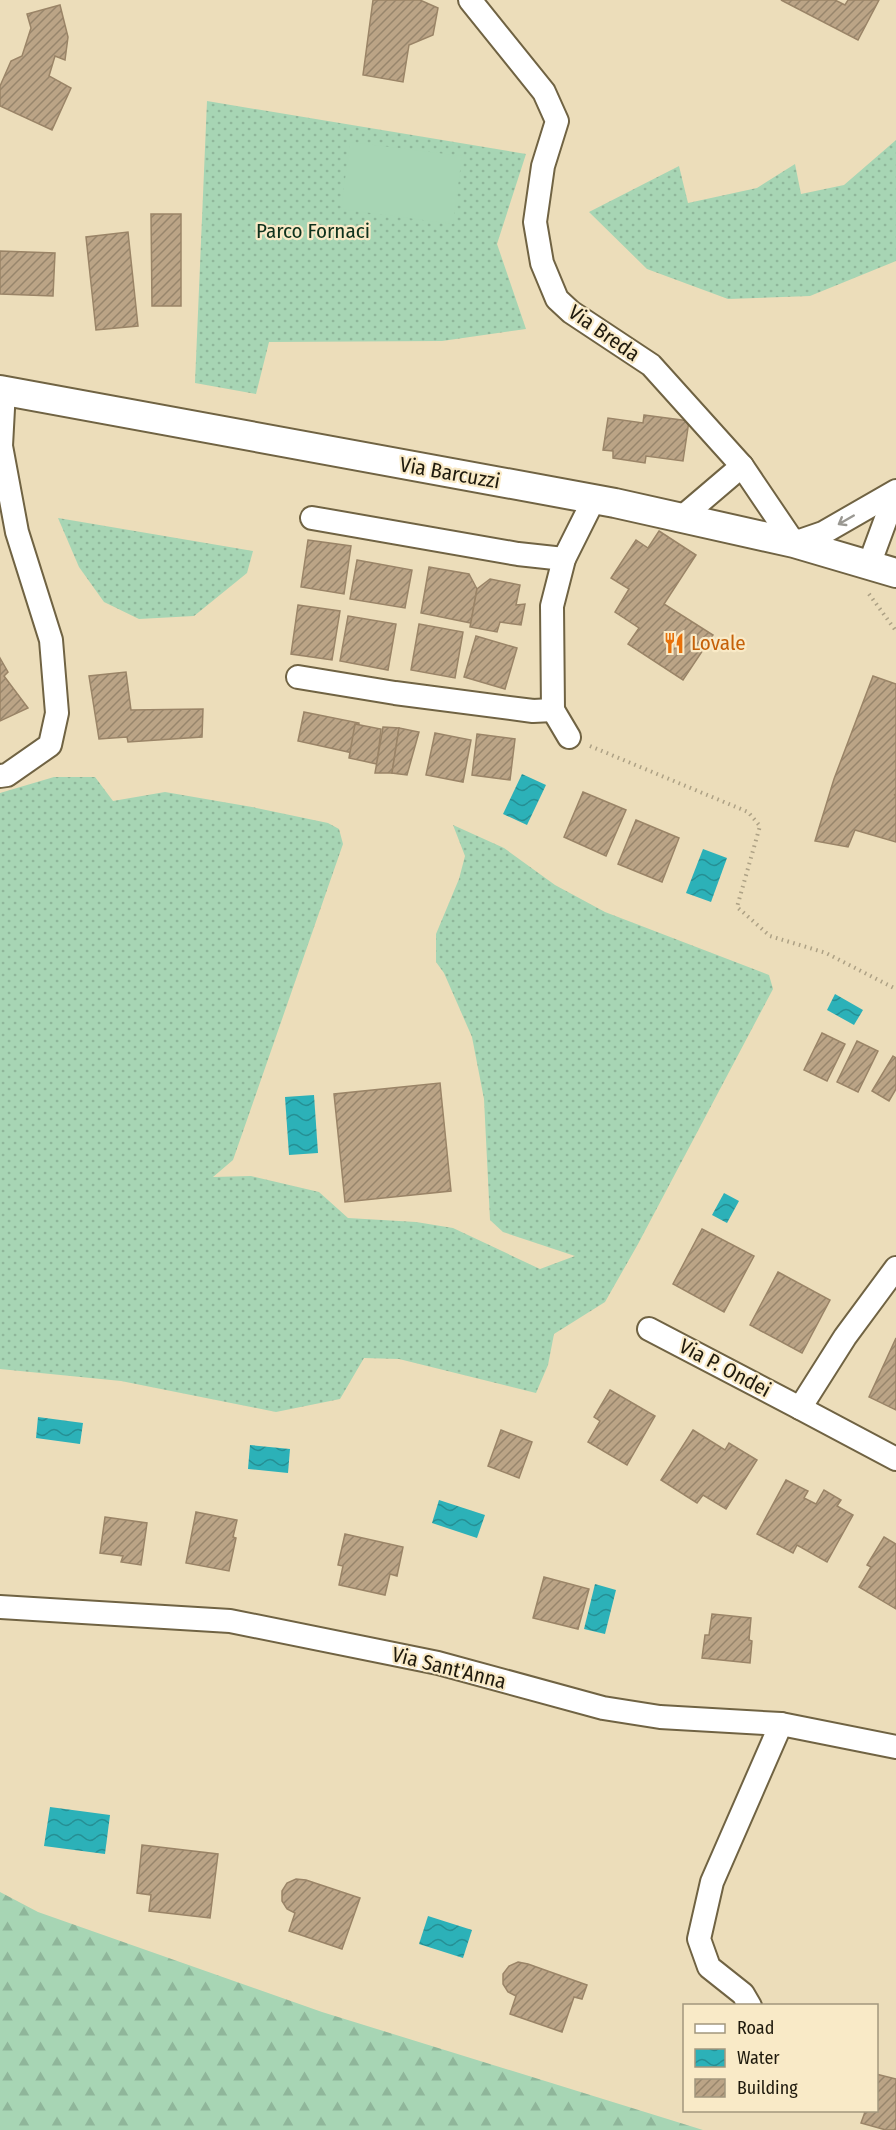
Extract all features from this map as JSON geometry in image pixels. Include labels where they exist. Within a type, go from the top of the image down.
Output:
[{"type":"street","name":"Via Breda","points":[[470,0],[544,92],[557,121],[543,166],[535,222],[542,263],[557,299],[571,312],[651,365],[742,466],[794,543]]},
{"type":"street","points":[[0,776],[8,775],[50,745],[57,713],[51,640],[8,532],[1,446],[2,390]]},
{"type":"street","name":"Via Barcuzzi","points":[[2,390],[594,500],[794,543],[896,573]]},
{"type":"street","points":[[681,518],[742,466]]},
{"type":"street","points":[[794,543],[823,533],[896,491]]},
{"type":"street","points":[[569,737],[553,710],[552,606],[564,559],[594,500]]},
{"type":"street","points":[[868,565],[890,508],[896,500]]},
{"type":"street","points":[[312,518],[518,554],[564,559]]},
{"type":"street","points":[[298,677],[395,693],[533,711],[553,710]]},
{"type":"street","points":[[800,1408],[845,1336],[896,1268]]},
{"type":"street","name":"Via P. Ondei","points":[[649,1329],[896,1459]]},
{"type":"street","name":"Via Sant'Anna","points":[[0,1606],[231,1621],[438,1663],[603,1708],[660,1717],[781,1724],[896,1747]]},
{"type":"street","points":[[749,2004],[743,1994],[709,1967],[699,1939],[712,1882],[781,1724]]},
{"type":"path","points":[[569,737],[748,812],[760,826],[737,907],[770,936],[826,953],[896,990]]},
{"type":"green space","name":"Parco Fornaci","points":[[207,101],[526,154],[497,244],[526,329],[442,341],[269,342],[256,394],[195,383]]},
{"type":"green space","points":[[896,140],[896,261],[810,296],[728,299],[647,269],[589,212],[679,166],[688,203],[757,188],[795,164],[801,194],[844,185]]},
{"type":"green space","points":[[350,142],[462,156],[453,224],[341,209]]},
{"type":"green space","points":[[58,518],[253,551],[247,573],[194,616],[139,619],[104,602],[79,567]]},
{"type":"green space","points":[[54,777],[95,777],[113,801],[165,792],[328,823],[339,829],[343,844],[233,1160],[213,1177],[251,1176],[319,1192],[348,1218],[416,1222],[453,1228],[540,1269],[575,1256],[503,1232],[490,1220],[484,1099],[472,1037],[444,973],[436,962],[436,934],[459,879],[465,856],[453,825],[504,848],[555,885],[605,912],[769,975],[773,989],[638,1244],[605,1302],[554,1334],[548,1365],[536,1393],[399,1359],[364,1358],[340,1399],[276,1412],[121,1381],[0,1369],[0,793]]},
{"type":"green space","points":[[0,1892],[38,1912],[322,2012],[703,2130],[0,2130]]},
{"type":"water","points":[[522,774],[546,785],[527,825],[503,814]]},
{"type":"water","points":[[703,849],[727,858],[711,902],[686,893]]},
{"type":"water","points":[[835,994],[863,1010],[854,1025],[827,1010]]},
{"type":"water","points":[[314,1095],[318,1153],[289,1155],[285,1097]]},
{"type":"water","points":[[724,1193],[739,1201],[727,1223],[712,1215]]},
{"type":"water","points":[[38,1417],[83,1423],[80,1444],[36,1438]]},
{"type":"water","points":[[250,1445],[290,1449],[288,1473],[248,1469]]},
{"type":"water","points":[[439,1500],[485,1515],[477,1538],[432,1523]]},
{"type":"water","points":[[595,1584],[616,1590],[605,1634],[584,1629]]},
{"type":"water","points":[[50,1807],[110,1815],[105,1854],[44,1846]]},
{"type":"water","points":[[428,1916],[472,1930],[463,1958],[419,1944]]},
{"type":"building","points":[[373,0],[420,0],[438,8],[433,35],[409,45],[403,82],[363,75]]},
{"type":"building","points":[[781,0],[835,0],[845,5],[848,0],[879,0],[858,40]]},
{"type":"building","points":[[60,5],[68,37],[65,60],[55,56],[49,76],[71,88],[52,130],[0,106],[0,86],[11,61],[22,56],[31,28],[27,14]]},
{"type":"building","points":[[151,214],[181,214],[181,306],[152,306]]},
{"type":"building","points":[[128,232],[138,326],[96,330],[86,237]]},
{"type":"building","points":[[0,251],[55,253],[53,296],[0,294]]},
{"type":"building","points":[[644,415],[689,421],[683,461],[646,456],[645,463],[613,458],[613,451],[603,450],[608,418],[643,423]]},
{"type":"building","points":[[659,531],[696,555],[664,604],[713,635],[683,680],[628,644],[639,628],[615,612],[629,589],[611,578],[636,540],[648,548]]},
{"type":"building","points":[[308,540],[351,546],[344,594],[301,587]]},
{"type":"building","points":[[357,560],[412,570],[405,608],[350,599]]},
{"type":"building","points":[[429,567],[469,574],[477,589],[471,623],[421,613]]},
{"type":"building","points":[[490,579],[520,585],[516,605],[525,604],[521,625],[500,622],[497,632],[470,627],[477,589]]},
{"type":"building","points":[[298,605],[340,611],[332,660],[291,654]]},
{"type":"building","points":[[348,616],[396,624],[388,670],[340,661]]},
{"type":"building","points":[[419,624],[463,632],[455,678],[411,670]]},
{"type":"building","points":[[476,636],[517,648],[505,689],[464,677]]},
{"type":"building","points":[[0,658],[8,672],[4,676],[28,708],[0,721]]},
{"type":"building","points":[[126,672],[131,710],[203,709],[202,737],[128,742],[127,737],[99,739],[89,676]]},
{"type":"building","points":[[873,676],[896,684],[896,794],[894,795],[896,795],[896,842],[855,830],[848,847],[815,841],[834,779]]},
{"type":"building","points":[[304,712],[359,723],[353,753],[298,741]]},
{"type":"building","points":[[355,724],[381,729],[377,764],[349,758]]},
{"type":"building","points":[[383,727],[399,728],[392,773],[375,773]]},
{"type":"building","points":[[399,728],[419,732],[407,775],[392,773]]},
{"type":"building","points":[[435,733],[471,740],[463,782],[426,775]]},
{"type":"building","points":[[477,734],[515,739],[510,780],[472,775]]},
{"type":"building","points":[[583,792],[626,810],[606,856],[564,837]]},
{"type":"building","points":[[636,820],[679,838],[662,882],[618,864]]},
{"type":"building","points":[[822,1033],[845,1044],[827,1081],[804,1070]]},
{"type":"building","points":[[857,1041],[878,1051],[858,1092],[837,1082]]},
{"type":"building","points":[[893,1056],[896,1058],[896,1089],[889,1101],[872,1091]]},
{"type":"building","points":[[440,1083],[451,1191],[345,1202],[334,1094]]},
{"type":"building","points":[[702,1229],[754,1256],[724,1312],[673,1284]]},
{"type":"building","points":[[778,1272],[830,1300],[802,1353],[750,1325]]},
{"type":"building","points":[[896,1338],[896,1410],[869,1397]]},
{"type":"building","points":[[610,1390],[655,1416],[627,1465],[588,1442],[600,1421],[594,1417]]},
{"type":"building","points":[[501,1430],[532,1442],[519,1478],[488,1466]]},
{"type":"building","points":[[693,1430],[725,1450],[729,1443],[757,1460],[726,1509],[703,1495],[697,1503],[661,1480]]},
{"type":"building","points":[[786,1480],[808,1491],[804,1498],[816,1504],[824,1490],[841,1500],[837,1506],[853,1515],[827,1562],[797,1545],[793,1553],[757,1534]]},
{"type":"building","points":[[196,1512],[237,1520],[233,1537],[236,1538],[229,1571],[186,1563]]},
{"type":"building","points":[[105,1517],[147,1523],[141,1565],[121,1562],[123,1556],[100,1553]]},
{"type":"building","points":[[345,1534],[403,1547],[397,1576],[390,1574],[385,1595],[339,1585],[343,1566],[338,1565]]},
{"type":"building","points":[[884,1537],[896,1544],[896,1609],[859,1587],[871,1567],[867,1565]]},
{"type":"building","points":[[544,1577],[589,1589],[578,1629],[533,1618]]},
{"type":"building","points":[[712,1614],[751,1618],[750,1663],[702,1658],[705,1635],[709,1635]]},
{"type":"building","points":[[142,1845],[218,1854],[210,1918],[149,1911],[151,1895],[137,1893]]},
{"type":"building","points":[[296,1879],[306,1880],[360,1898],[342,1949],[289,1931],[295,1913],[287,1909],[282,1901],[282,1891],[287,1883]]},
{"type":"building","points":[[518,1962],[587,1985],[582,1999],[574,1997],[562,2032],[510,2014],[516,1996],[508,1992],[503,1984],[503,1974],[509,1966]]},
{"type":"building","points":[[878,2074],[896,2079],[896,2130],[886,2130],[861,2123],[865,2112],[878,2112]]},
{"type":"place","name":"Lovale","points":[[674,643]]}]
